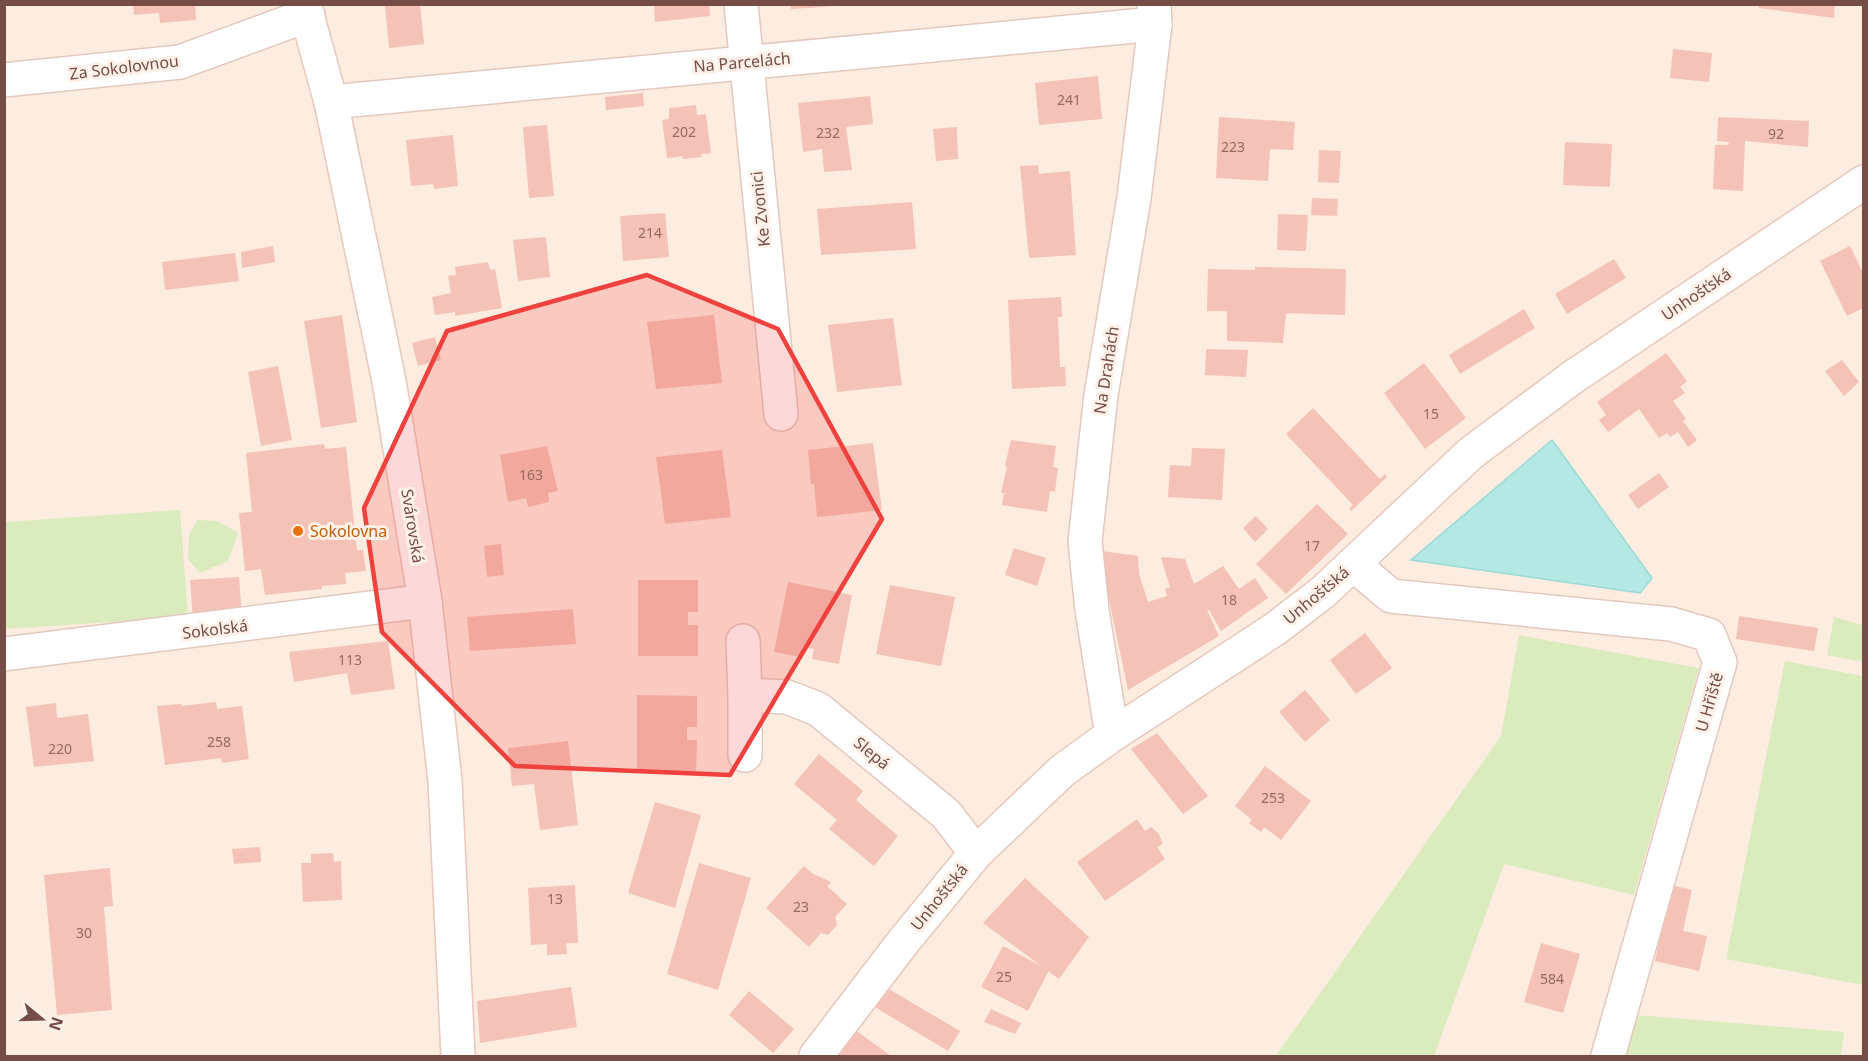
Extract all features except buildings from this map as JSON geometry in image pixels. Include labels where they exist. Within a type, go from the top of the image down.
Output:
[{"type":"street","name":"Ke Zvonici","points":[[741,4],[780,414]]},
{"type":"street","name":"Za Sokolovnou","points":[[4,80],[180,62],[306,10]]},
{"type":"street","name":"Svárovská","points":[[306,10],[331,102],[389,381],[425,601],[445,781],[458,1056]]},
{"type":"street","name":"Na Parcelách","points":[[331,102],[745,62],[1154,14]]},
{"type":"street","name":"Na Drahách","points":[[1112,735],[1092,610],[1085,541],[1101,395],[1134,198],[1154,14]]},
{"type":"street","name":"Unhošťská","points":[[816,1056],[903,942],[975,853],[1062,771],[1112,735],[1275,629],[1322,593],[1471,453],[1573,377],[1863,182]]},
{"type":"street","name":"U Hřiště","points":[[1353,564],[1391,596],[1671,624],[1708,635],[1720,662],[1608,1056]]},
{"type":"street","name":"Sokolská","points":[[4,654],[425,601]]},
{"type":"street","points":[[742,641],[745,755]]},
{"type":"street","name":"Slepá","points":[[745,695],[787,697],[818,709],[946,814],[975,853]]},
{"type":"highlighted area","points":[[647,275],[778,329],[882,519],[730,775],[515,766],[382,632],[364,508],[447,331]]},
{"type":"green space","points":[[180,510],[188,617],[5,629],[5,522]]},
{"type":"green space","points":[[197,520],[218,521],[238,533],[228,561],[200,573],[188,559],[189,535]]},
{"type":"green space","points":[[1834,617],[1863,625],[1863,662],[1827,655]]},
{"type":"green space","points":[[1519,635],[1699,668],[1634,895],[1504,864],[1434,1056],[1276,1056],[1501,736]]},
{"type":"green space","points":[[1785,661],[1863,676],[1863,985],[1726,959]]},
{"type":"green space","points":[[1620,1015],[1844,1032],[1841,1056],[1608,1056]]},
{"type":"water","points":[[1552,440],[1652,578],[1640,593],[1411,560]]},
{"type":"place","name":"Sokolovna","points":[[298,531]]}]
